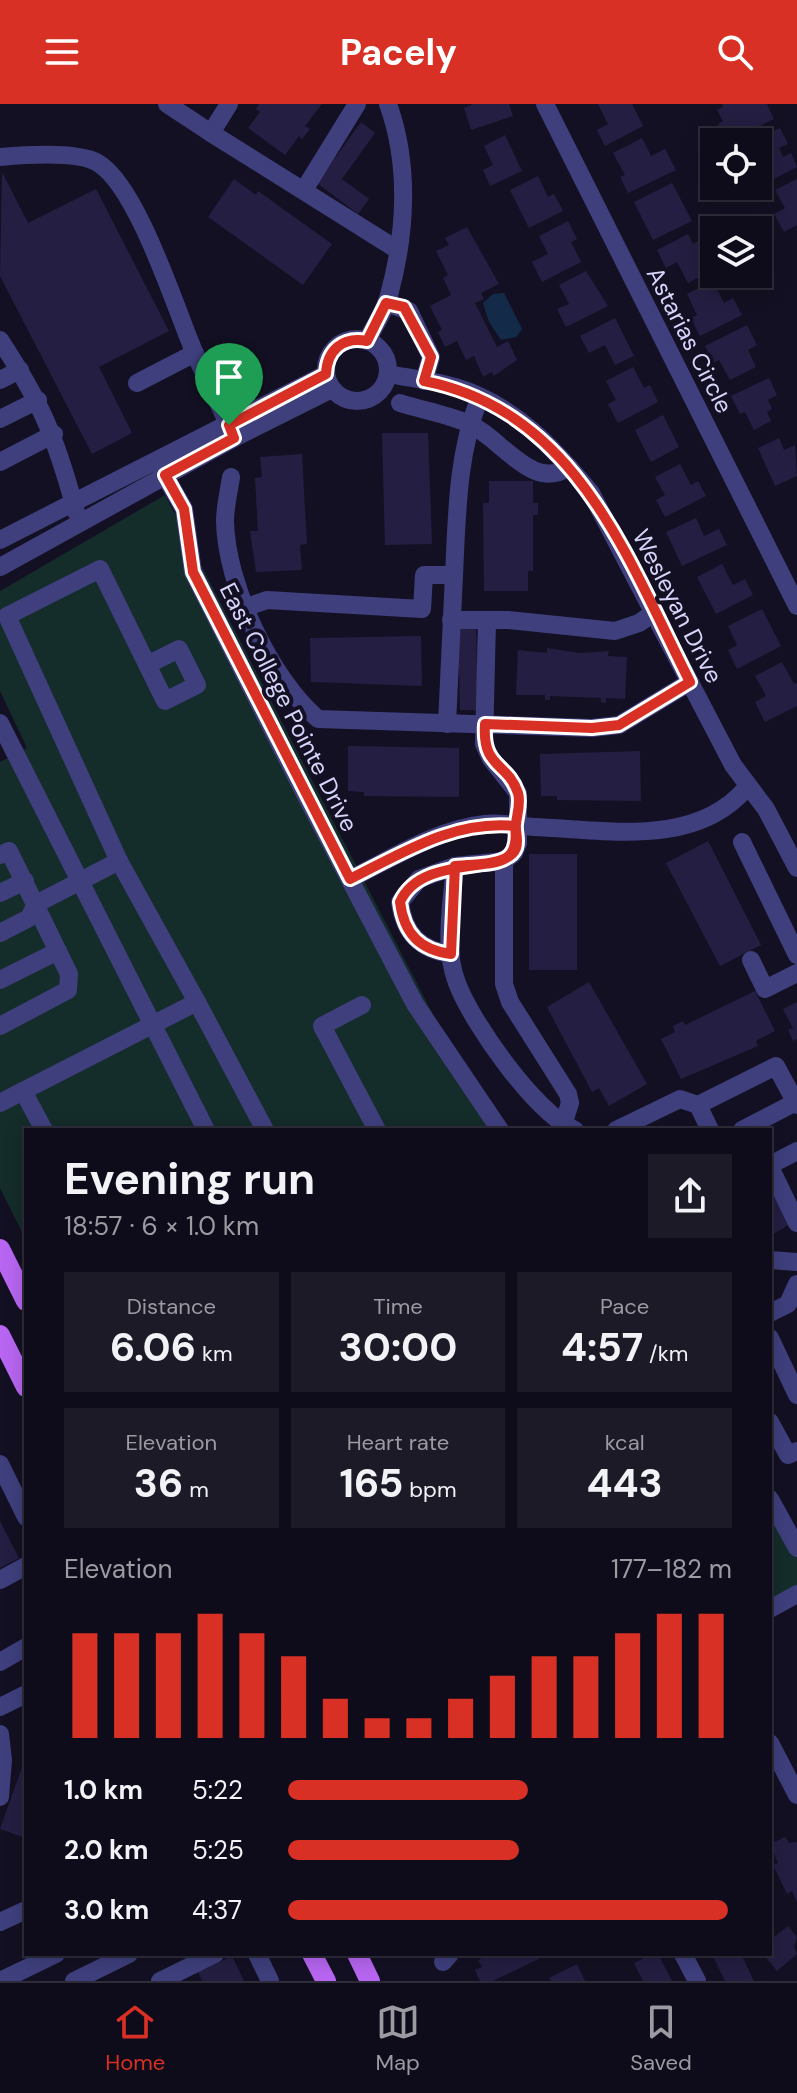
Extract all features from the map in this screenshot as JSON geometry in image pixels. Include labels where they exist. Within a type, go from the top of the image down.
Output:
[{"type":"main road","points":[[0,1249],[24,1297]]},
{"type":"main road","points":[[0,1335],[24,1383]]},
{"type":"main road","points":[[313,1956],[326,1981]]},
{"type":"main road","points":[[358,1956],[370,1981]]},
{"type":"street","points":[[167,104],[396,249]]},
{"type":"street","points":[[211,133],[229,104]]},
{"type":"street","points":[[304,190],[357,104]]},
{"type":"street","points":[[367,341],[386,303],[405,195],[399,135],[388,104]]},
{"type":"street","name":"Astarias Circle","points":[[545,104],[796,600]]},
{"type":"street","points":[[0,157],[30,155],[98,163],[114,180],[158,257],[195,353],[231,432]]},
{"type":"street","points":[[386,303],[409,311],[431,357],[424,381]]},
{"type":"street","points":[[357,339],[367,341],[383,353],[388,374],[381,391],[365,400],[347,400],[329,382],[330,354],[337,346],[357,339]]},
{"type":"street","points":[[0,340],[38,400],[54,434],[77,512]]},
{"type":"street","points":[[137,383],[195,353]]},
{"type":"street","points":[[0,380],[20,370]]},
{"type":"street","name":"Wesleyan Drive","points":[[388,374],[458,388],[531,428],[591,493],[747,787],[766,809],[797,868]]},
{"type":"street","points":[[0,540],[77,512],[329,382]]},
{"type":"street","points":[[447,724],[460,469],[469,423],[479,399]]},
{"type":"street","points":[[0,419],[38,400]]},
{"type":"street","points":[[400,403],[469,423],[541,474],[556,475],[569,467]]},
{"type":"street","points":[[0,462],[54,434]]},
{"type":"street","name":"East College Pointe Drive","points":[[161,469],[184,509],[193,572],[350,879],[415,1004],[499,1128]]},
{"type":"street","points":[[231,477],[225,520],[232,574],[296,700],[318,719],[592,728],[619,725],[690,682]]},
{"type":"street","points":[[0,567],[77,512]]},
{"type":"street","points":[[147,665],[100,569],[7,616],[119,861],[264,1128]]},
{"type":"street","points":[[247,607],[267,600],[422,609],[424,575],[454,575]]},
{"type":"street","points":[[451,620],[584,625],[615,631],[639,623],[655,612]]},
{"type":"street","points":[[451,954],[427,949],[413,938],[400,902],[419,879],[455,866],[504,861],[514,853],[518,843],[515,826],[518,793],[491,759],[484,744],[487,621]]},
{"type":"street","points":[[0,723],[205,1128]]},
{"type":"street","points":[[350,879],[447,832],[488,823],[660,832],[707,820],[733,804],[747,787]]},
{"type":"street","points":[[742,842],[797,955]]},
{"type":"street","points":[[0,1026],[68,990],[69,974],[25,881],[5,853]]},
{"type":"street","points":[[0,933],[29,918],[36,904],[119,861]]},
{"type":"street","points":[[504,861],[501,974],[510,1002],[568,1094],[569,1128]]},
{"type":"street","points":[[455,866],[451,954],[456,982],[498,1049],[543,1109],[569,1128]]},
{"type":"street","points":[[0,893],[25,881]]},
{"type":"street","points":[[0,980],[58,951]]},
{"type":"street","points":[[751,960],[765,989],[797,973]]},
{"type":"street","points":[[0,1103],[197,1002]]},
{"type":"street","points":[[362,1005],[322,1026],[376,1128]]},
{"type":"street","points":[[620,1128],[680,1099],[698,1105],[776,1066],[796,1103],[746,1128]]},
{"type":"street","points":[[23,1091],[43,1128]]},
{"type":"street","points":[[698,1105],[709,1128]]},
{"type":"street","points":[[772,1165],[797,1151]]},
{"type":"street","points":[[772,1170],[797,1223]]},
{"type":"street","points":[[772,1260],[797,1262]]},
{"type":"street","points":[[772,1312],[788,1304],[797,1284]]},
{"type":"street","points":[[772,1342],[797,1395]]},
{"type":"street","points":[[772,1426],[788,1455],[797,1451]]},
{"type":"street","points":[[0,1464],[24,1513]]},
{"type":"street","points":[[772,1503],[797,1548]]},
{"type":"street","points":[[0,1580],[24,1567]]},
{"type":"street","points":[[772,1608],[797,1594]]},
{"type":"street","points":[[0,1662],[24,1648]]},
{"type":"street","points":[[0,1707],[24,1695]]},
{"type":"street","points":[[0,1734],[3,1760],[0,1797]]},
{"type":"street","points":[[773,1755],[797,1795]]},
{"type":"street","points":[[0,1922],[24,1911]]},
{"type":"street","points":[[0,1981],[52,1956]]},
{"type":"street","points":[[74,1981],[125,1956]]},
{"type":"street","points":[[160,1981],[187,1975],[212,1956]]},
{"type":"street","points":[[258,1956],[270,1981]]},
{"type":"street","points":[[684,1956],[697,1981]]},
{"type":"green space","points":[[165,495],[457,1061],[504,1128],[24,1128],[24,1236],[0,1188],[0,762],[27,748],[0,691],[0,591]]},
{"type":"green space","points":[[772,1490],[797,1534],[797,1585],[772,1600]]},
{"type":"water","points":[[504,293],[522,329],[516,337],[501,340],[489,322],[483,303],[493,294]]},
{"type":"building","points":[[259,104],[322,104],[305,126],[310,129],[302,139],[299,136],[285,155],[248,128],[260,112],[256,109]]},
{"type":"building","points":[[473,104],[509,104],[513,116],[471,130],[464,108]]},
{"type":"building","points":[[598,104],[632,104],[643,126],[605,146],[597,130],[608,124]]},
{"type":"building","points":[[722,104],[767,104],[774,119],[756,128],[720,128],[718,124],[723,121],[717,110],[723,107]]},
{"type":"building","points":[[361,122],[375,133],[342,179],[369,199],[358,214],[317,183]]},
{"type":"building","points":[[780,128],[788,144],[779,148],[783,157],[791,153],[797,167],[772,180],[772,132]]},
{"type":"building","points":[[505,135],[522,171],[490,186],[483,170],[493,165],[484,146]]},
{"type":"building","points":[[642,138],[651,156],[665,149],[676,170],[628,193],[620,177],[625,175],[613,153]]},
{"type":"building","points":[[2,172],[28,223],[96,189],[169,331],[99,367],[132,433],[92,454],[0,276]]},
{"type":"building","points":[[538,176],[548,197],[554,194],[563,211],[529,228],[510,190]]},
{"type":"building","points":[[234,179],[256,195],[258,191],[332,244],[303,285],[208,217]]},
{"type":"building","points":[[797,179],[797,225],[784,232],[774,214],[785,208],[775,190]]},
{"type":"building","points":[[672,183],[692,221],[653,240],[634,202]]},
{"type":"building","points":[[568,221],[577,239],[571,242],[581,262],[542,282],[532,262],[548,254],[539,236]]},
{"type":"building","points":[[467,227],[499,284],[481,293],[484,299],[475,303],[497,347],[508,341],[517,360],[494,376],[492,372],[483,377],[474,356],[466,360],[457,341],[445,347],[438,332],[442,330],[430,306],[451,295],[443,278],[448,275],[436,251],[449,245],[445,238]]},
{"type":"building","points":[[688,234],[693,244],[698,241],[700,245],[700,277],[688,283],[677,262],[666,268],[657,250]]},
{"type":"building","points":[[586,271],[608,306],[566,327],[557,309],[569,304],[559,285]]},
{"type":"building","points":[[700,288],[716,288],[724,303],[733,298],[742,315],[700,336],[691,318],[697,315],[687,294]]},
{"type":"building","points":[[615,318],[634,356],[615,365],[605,345],[589,353],[580,336]]},
{"type":"building","points":[[747,325],[757,345],[748,350],[756,367],[730,380],[719,360],[713,363],[705,346]]},
{"type":"building","points":[[633,367],[644,388],[650,385],[658,402],[618,423],[608,404],[616,400],[606,381]]},
{"type":"building","points":[[769,378],[777,395],[768,400],[772,409],[767,412],[771,421],[754,430],[745,412],[740,414],[731,396]]},
{"type":"building","points":[[663,415],[679,447],[651,462],[635,430]]},
{"type":"building","points":[[382,433],[428,433],[432,544],[385,545]]},
{"type":"building","points":[[779,438],[784,450],[795,445],[797,476],[775,486],[758,448]]},
{"type":"building","points":[[302,454],[307,544],[300,545],[302,570],[256,572],[250,531],[258,531],[255,478],[262,477],[260,457]]},
{"type":"building","points":[[680,464],[691,485],[698,481],[706,496],[665,517],[656,500],[665,495],[655,477]]},
{"type":"building","points":[[489,481],[533,481],[533,503],[538,503],[538,515],[533,515],[533,571],[528,571],[528,591],[484,591],[483,503],[489,503]]},
{"type":"building","points":[[696,518],[704,536],[719,529],[727,545],[682,566],[666,532]]},
{"type":"building","points":[[722,564],[733,585],[745,579],[753,595],[716,614],[697,577]]},
{"type":"building","points":[[762,609],[781,646],[737,669],[728,650],[737,645],[728,626]]},
{"type":"building","points":[[458,629],[476,629],[478,710],[460,710]]},
{"type":"building","points":[[421,636],[422,686],[311,682],[310,638]]},
{"type":"building","points":[[547,648],[580,653],[609,651],[608,656],[627,657],[625,699],[606,698],[606,703],[601,702],[601,698],[550,696],[550,700],[545,700],[545,695],[516,695],[518,650],[547,653]]},
{"type":"building","points":[[782,662],[794,684],[797,683],[797,706],[765,722],[755,702],[766,696],[755,676]]},
{"type":"building","points":[[348,746],[459,748],[459,797],[364,796],[364,792],[348,791]]},
{"type":"building","points":[[640,751],[641,801],[557,800],[557,796],[541,796],[540,754]]},
{"type":"building","points":[[708,841],[761,945],[720,966],[666,863]]},
{"type":"building","points":[[529,854],[577,854],[577,970],[529,970]]},
{"type":"building","points":[[589,982],[647,1084],[609,1106],[599,1088],[592,1092],[547,1007]]},
{"type":"building","points":[[755,991],[775,1031],[756,1041],[758,1046],[681,1079],[661,1039],[675,1032],[673,1026],[683,1021],[685,1025]]},
{"type":"building","points":[[797,1002],[797,1039],[793,1041],[788,1030],[793,1028],[783,1009]]},
{"type":"building","points":[[772,1191],[789,1225],[772,1232]]},
{"type":"building","points":[[0,1521],[19,1558],[0,1568]]},
{"type":"building","points":[[24,1762],[24,1837],[0,1829]]},
{"type":"building","points":[[785,1837],[789,1843],[797,1842],[797,1902],[792,1891],[787,1894],[773,1865],[778,1863],[772,1843]]},
{"type":"building","points":[[788,1926],[797,1937],[794,1946],[797,1954],[777,1971],[765,1956],[772,1956],[772,1938]]},
{"type":"building","points":[[232,1956],[244,1981],[202,1981],[198,1972]]},
{"type":"building","points":[[486,1956],[545,1956],[493,1981],[480,1981],[475,1970],[482,1967],[478,1960]]},
{"type":"building","points":[[648,1956],[659,1956],[672,1981],[643,1981],[634,1963]]},
{"type":"building","points":[[713,1956],[742,1956],[754,1981],[725,1981]]},
{"type":"building","points":[[577,1964],[585,1981],[551,1981],[549,1978]]},
{"type":"route","points":[[229,425],[234,438],[165,475],[184,509],[193,572],[350,879],[447,832],[488,823],[515,826],[518,843],[514,853],[504,861],[455,866],[451,954],[427,949],[413,938],[401,914],[400,902],[410,886],[438,870],[455,866],[504,861],[514,853],[518,843],[515,826],[519,809],[518,793],[491,759],[484,744],[485,724],[592,728],[619,725],[637,710],[690,682],[591,493],[525,423],[458,388],[424,381],[431,357],[409,311],[404,307],[386,303],[367,341],[357,339],[337,346],[330,354],[326,374],[229,425]]}]
